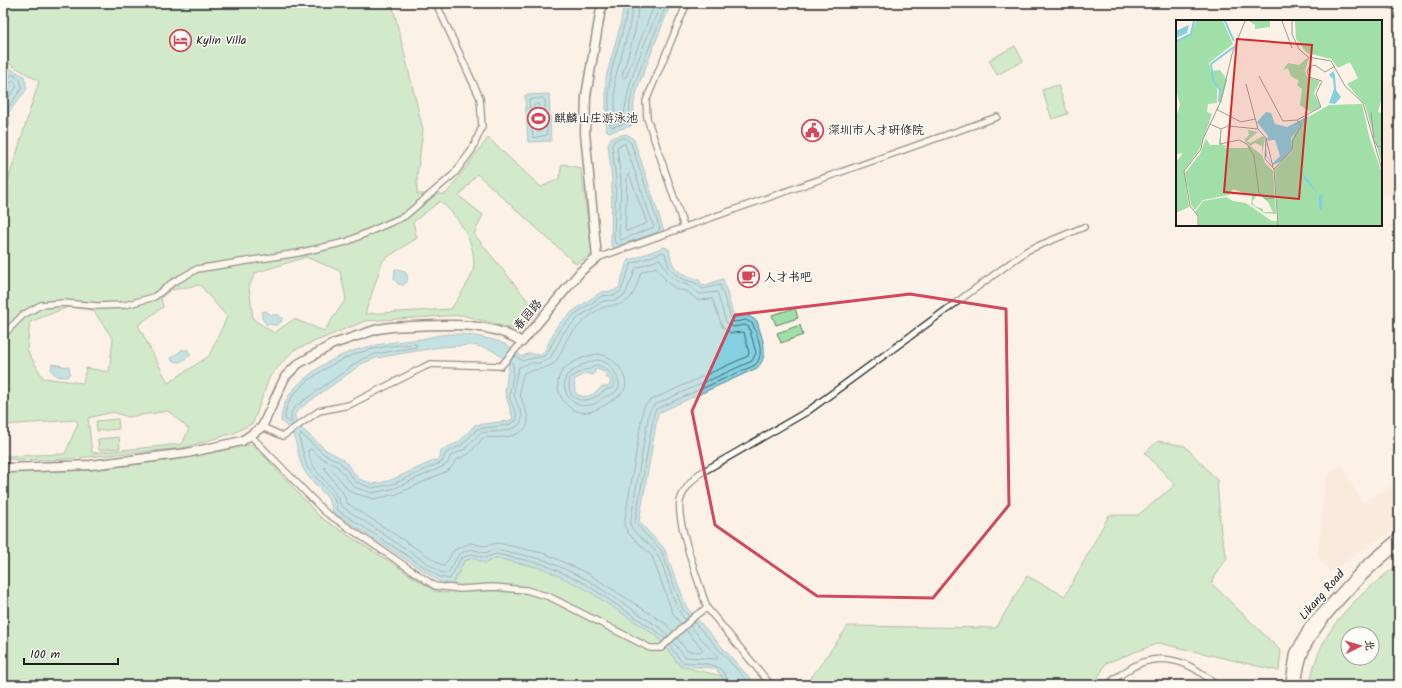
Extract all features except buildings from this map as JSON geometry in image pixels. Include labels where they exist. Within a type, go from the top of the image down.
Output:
[{"type":"street","points":[[3,335],[23,315],[41,305],[63,303],[97,306],[125,305],[154,297],[172,283],[197,269],[298,253],[346,242],[405,216],[454,174],[472,150],[482,127],[480,98],[436,3]]},
{"type":"street","points":[[602,3],[586,96],[585,133],[597,258],[997,117]]},
{"type":"street","points":[[684,227],[647,118],[646,100],[687,3]]},
{"type":"street","points":[[1389,3],[1399,6]]},
{"type":"street","points":[[771,685],[707,608],[684,532],[681,517],[680,502],[688,485],[699,474],[808,411],[1028,250],[1084,227]]},
{"type":"street","name":"春园路","points":[[262,427],[285,377],[298,364],[333,344],[378,329],[391,327],[482,326],[512,335],[522,342],[581,271],[597,258]]},
{"type":"street","points":[[3,467],[91,465],[187,453],[242,441],[262,427],[283,436],[319,411],[349,405],[431,364],[501,366],[522,342]]},
{"type":"street","points":[[250,435],[325,512],[435,586],[460,589],[493,587],[526,590],[550,597],[650,648],[661,648],[707,608]]},
{"type":"street","name":"Likang Road","points":[[1290,685],[1295,653],[1309,627],[1360,570],[1399,537]]},
{"type":"street","name":"Likang Road","points":[[1297,685],[1304,653],[1319,626],[1371,569],[1399,545]]},
{"type":"street","points":[[1109,685],[1138,663],[1158,658],[1183,663],[1206,676],[1215,685]]},
{"type":"highlighted area","points":[[910,294],[1006,309],[1009,505],[933,598],[817,596],[715,525],[692,411],[735,315]]},
{"type":"shaded area","points":[[1399,80],[1399,294],[1395,285],[1398,265],[1393,195],[1382,196],[1382,82]]},
{"type":"shaded area","points":[[1342,465],[1362,502],[1399,482],[1399,526],[1330,572],[1318,556],[1325,477]]},
{"type":"green space","points":[[3,3],[392,3],[423,130],[417,176],[417,194],[446,194],[488,138],[541,187],[559,179],[562,164],[581,168],[592,254],[576,264],[477,174],[459,196],[483,215],[474,234],[537,312],[520,331],[462,315],[365,321],[294,350],[270,376],[253,423],[234,433],[183,448],[55,460],[3,459],[3,456],[65,454],[78,423],[75,420],[3,425],[3,316],[7,311],[3,305],[3,197],[39,81],[3,60]],"holes":[[[440,201],[454,215],[466,232],[473,251],[473,271],[469,280],[451,309],[365,314],[383,260],[417,238],[413,222]],[[306,257],[340,271],[346,299],[324,331],[294,319],[274,333],[253,319],[249,287],[255,273]],[[200,285],[227,317],[209,356],[168,383],[138,325],[163,307],[161,298],[170,290]],[[68,307],[93,310],[113,339],[109,372],[86,368],[83,383],[43,378],[27,350],[30,322]],[[168,411],[189,429],[182,444],[92,453],[88,418],[113,412],[128,417]]]},
{"type":"green space","points":[[1015,46],[1023,61],[997,75],[989,60]]},
{"type":"green space","points":[[1058,85],[1068,114],[1052,119],[1042,90]]},
{"type":"green space","points":[[795,308],[798,318],[776,325],[772,315]]},
{"type":"green space","points":[[800,325],[803,335],[781,343],[777,333]]},
{"type":"green space","points":[[118,419],[119,429],[97,431],[96,421]]},
{"type":"green space","points":[[119,437],[120,448],[99,450],[98,439]]},
{"type":"green space","points":[[1158,441],[1185,446],[1217,480],[1221,534],[1227,558],[1211,583],[1281,651],[1279,671],[1159,643],[1106,663],[1094,685],[806,685],[848,626],[996,628],[1027,576],[1065,596],[1109,515],[1138,515],[1175,485],[1145,453]]},
{"type":"green space","points":[[253,444],[320,517],[435,591],[448,593],[464,561],[473,558],[485,563],[496,558],[542,568],[582,586],[657,636],[680,666],[730,678],[735,685],[3,685],[3,473],[91,470],[187,458]]},
{"type":"green space","points":[[1399,564],[1399,685],[1310,685],[1314,665],[1321,647],[1330,631],[1341,616],[1368,589]]},
{"type":"water","points":[[624,3],[671,3],[639,84],[634,102],[633,121],[631,126],[610,132],[606,130],[606,77],[620,27]]},
{"type":"water","points":[[9,68],[24,76],[27,89],[8,113],[10,123],[3,143],[3,80]]},
{"type":"water","name":"麒麟山庄游泳池","points":[[549,94],[551,141],[528,142],[525,95]]},
{"type":"water","points":[[625,134],[634,140],[664,231],[659,237],[620,250],[611,246],[612,180],[608,144],[611,138]]},
{"type":"water","points":[[664,247],[669,249],[672,262],[675,267],[686,275],[699,279],[702,286],[723,279],[734,318],[747,315],[757,321],[764,345],[764,351],[761,363],[757,368],[658,413],[639,522],[664,548],[687,608],[756,685],[725,685],[722,676],[714,668],[680,666],[657,636],[582,587],[542,568],[496,558],[485,563],[473,558],[464,561],[452,585],[439,581],[333,512],[324,493],[306,474],[300,461],[292,433],[281,421],[282,410],[286,400],[301,382],[329,362],[343,355],[372,346],[447,334],[461,334],[501,342],[522,357],[529,353],[537,355],[544,352],[557,326],[573,311],[601,292],[613,291],[619,288],[627,261]],"holes":[[[472,345],[484,347],[493,351],[501,356],[509,365],[505,392],[513,419],[475,425],[459,442],[441,450],[440,458],[391,480],[373,484],[359,479],[343,459],[326,450],[302,429],[295,418],[295,414],[299,409],[363,363],[376,358],[440,347]],[[596,369],[605,372],[606,377],[611,381],[608,387],[602,386],[588,396],[578,395],[575,392],[574,380],[586,373],[593,375]]]},
{"type":"water","points":[[395,269],[405,272],[407,276],[407,282],[403,285],[398,284],[394,279]]},
{"type":"water","points":[[266,311],[271,315],[279,315],[282,318],[282,321],[276,325],[266,324],[262,318],[262,312]]},
{"type":"water","points":[[183,349],[185,351],[187,349],[191,355],[180,362],[172,361],[171,358]]},
{"type":"water","points":[[52,364],[69,367],[70,373],[67,377],[56,376],[51,370]]},
{"type":"place","name":"Kylin Villa","points":[[181,40]]},
{"type":"place","name":"麒麟山庄游泳池","points":[[538,118]]},
{"type":"place","name":"深圳市人才研修院","points":[[813,130]]},
{"type":"place","name":"人才书吧","points":[[748,277]]}]
